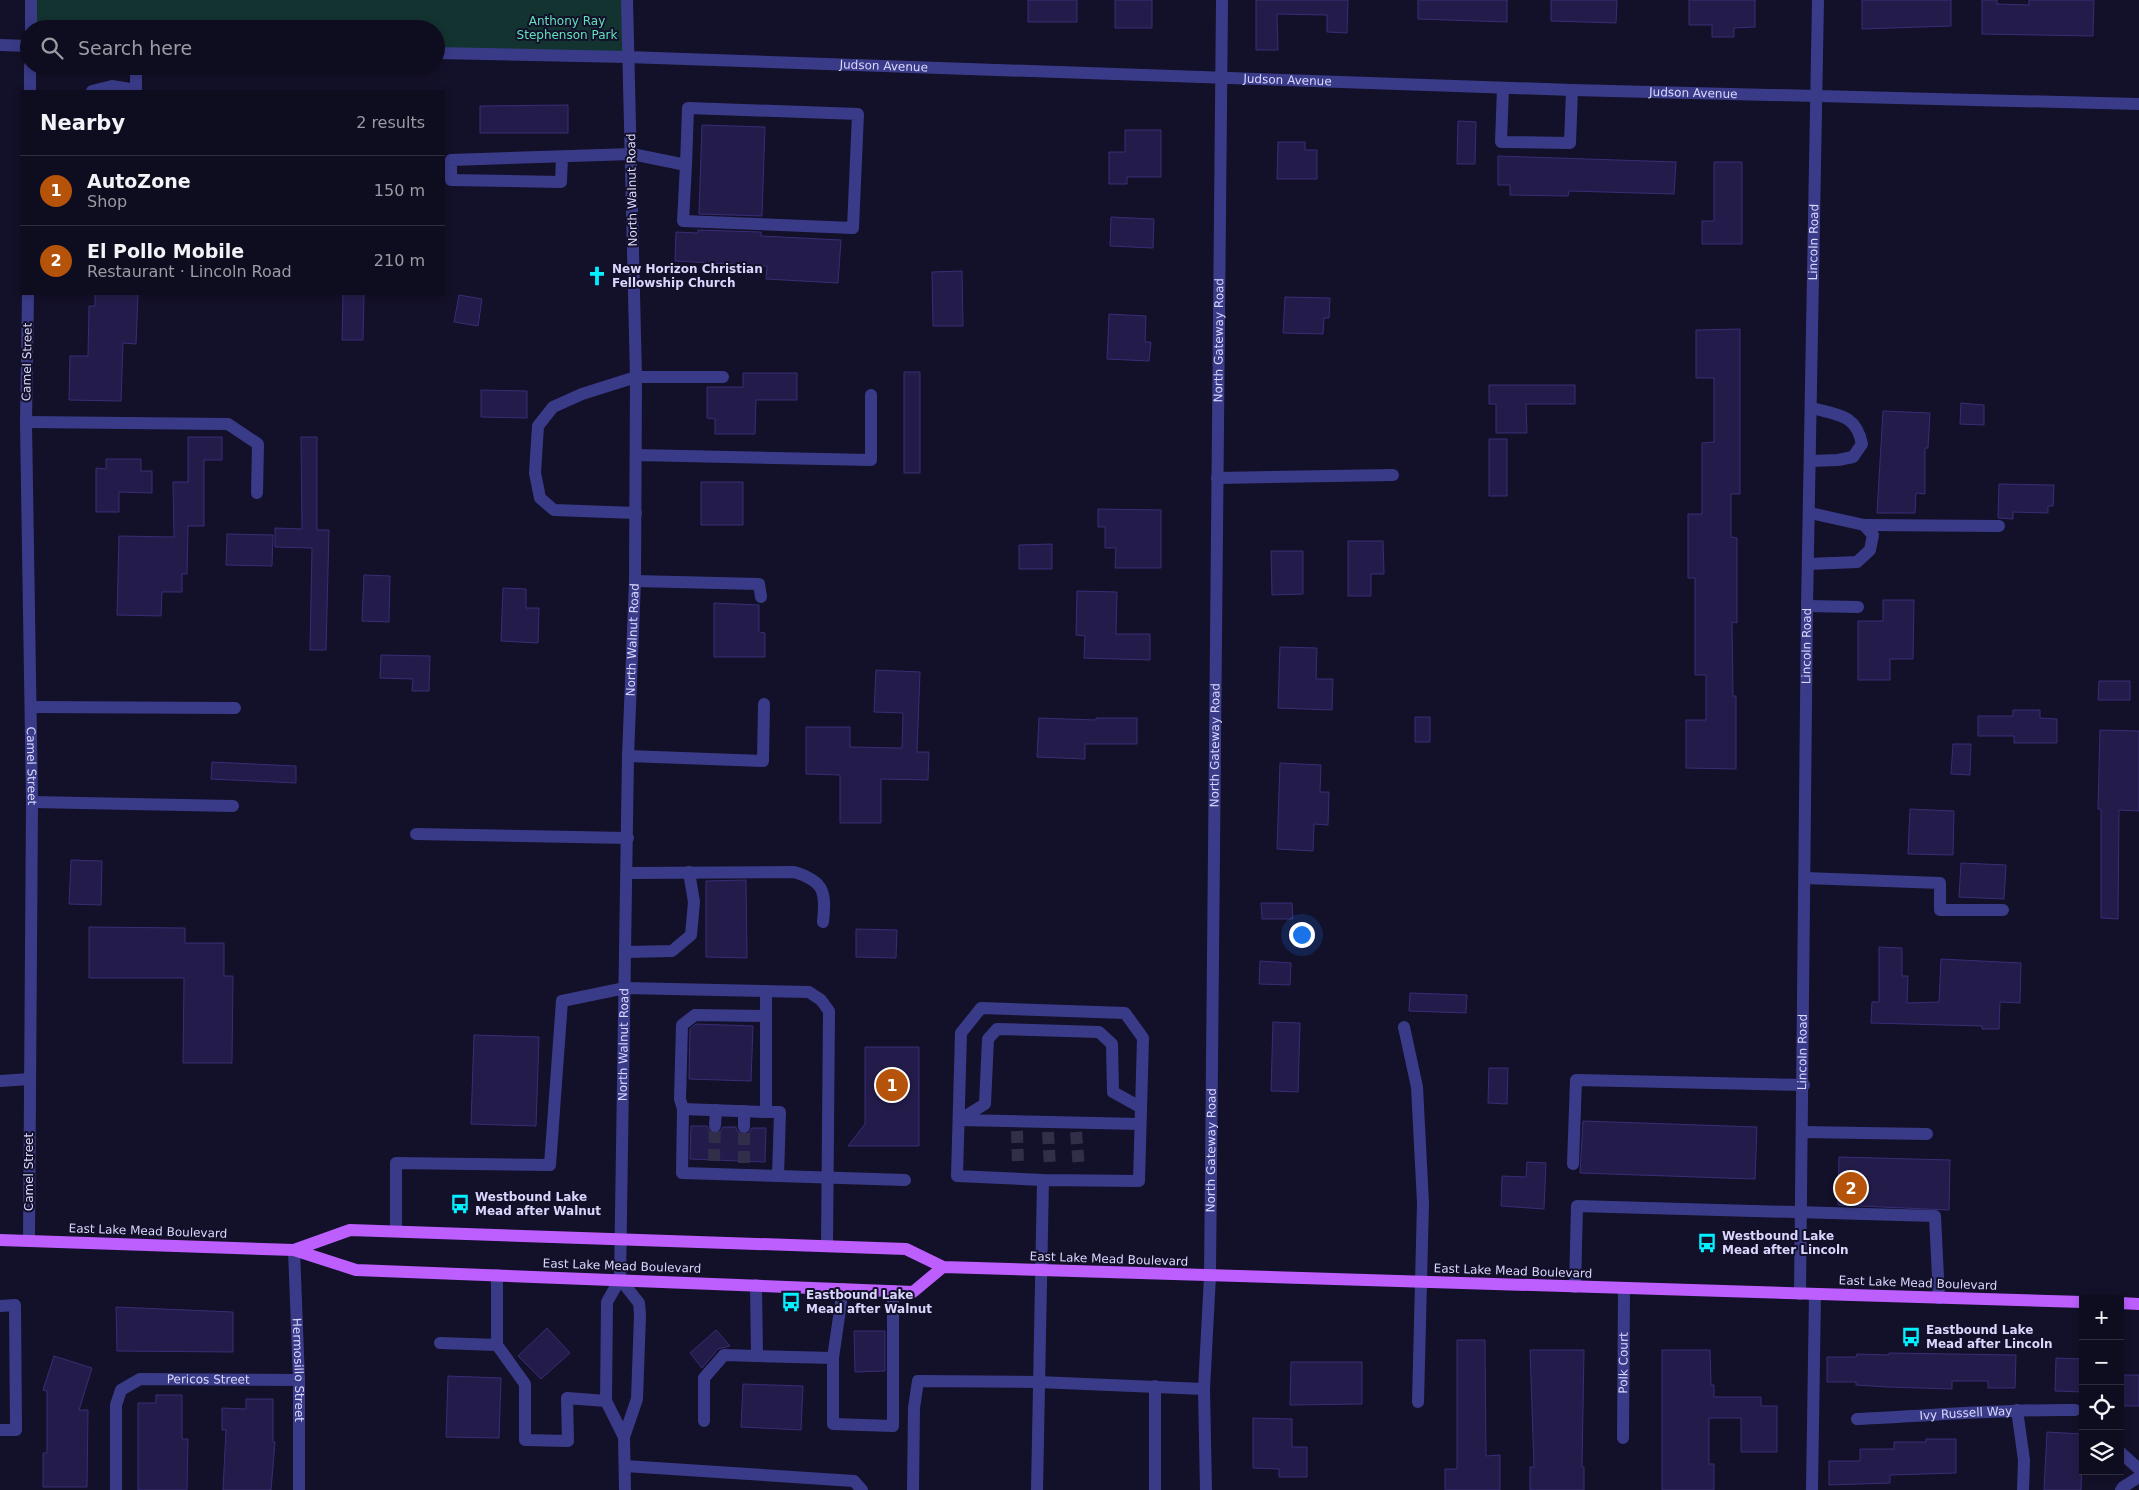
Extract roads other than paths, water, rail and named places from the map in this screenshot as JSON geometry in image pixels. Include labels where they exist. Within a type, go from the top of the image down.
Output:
[{"type":"main road","name":"East Lake Mead Boulevard","points":[[294,1250],[350,1230],[396,1231],[906,1249],[943,1267],[2079,1302]]},
{"type":"main road","name":"East Lake Mead Boulevard","points":[[0,1240],[294,1250],[356,1270],[913,1292],[943,1267]]},
{"type":"main road","points":[[2124,1303],[2139,1304]]},
{"type":"street","points":[[30,20],[31,0]]},
{"type":"street","name":"North Walnut Road","points":[[620,1279],[619,1238],[628,873],[628,756],[636,514],[636,378],[627,0]]},
{"type":"street","name":"North Gateway Road","points":[[1206,1490],[1204,1389],[1210,1276],[1222,0]]},
{"type":"street","name":"Lincoln Road","points":[[1800,1294],[1804,1085],[1808,564],[1818,96],[1818,0]]},
{"type":"street","points":[[0,45],[20,46]]},
{"type":"street","name":"Judson Avenue","points":[[445,53],[627,57],[1503,88],[2139,104]]},
{"type":"street","points":[[30,75],[30,90]]},
{"type":"street","points":[[96,90],[112,86],[136,90],[136,75]]},
{"type":"street","points":[[1503,88],[1501,142],[1570,143],[1572,90]]},
{"type":"street","points":[[688,108],[858,114],[853,228],[683,221],[686,165],[688,108]]},
{"type":"street","points":[[562,157],[562,182],[451,180],[451,160],[632,154],[686,165]]},
{"type":"street","name":"Camel Street","points":[[28,295],[26,422],[32,802],[29,1240]]},
{"type":"street","points":[[636,514],[554,510],[540,498],[535,473],[538,426],[553,407],[582,394],[636,378],[723,377]]},
{"type":"street","points":[[636,455],[871,460],[871,395]]},
{"type":"street","points":[[1810,461],[1838,460],[1853,457],[1862,444],[1859,429],[1852,421],[1812,408]]},
{"type":"street","points":[[26,422],[228,424],[258,444],[257,493]]},
{"type":"street","points":[[1217,478],[1393,475]]},
{"type":"street","points":[[1810,514],[1864,525],[1999,526]]},
{"type":"street","points":[[1808,564],[1857,562],[1870,550],[1873,535],[1864,525]]},
{"type":"street","points":[[635,582],[759,584],[761,597]]},
{"type":"street","points":[[1808,606],[1858,607]]},
{"type":"street","points":[[628,756],[763,761],[764,704]]},
{"type":"street","points":[[31,707],[234,708]]},
{"type":"street","points":[[32,802],[232,806]]},
{"type":"street","points":[[416,834],[628,838]]},
{"type":"street","points":[[628,873],[783,871],[805,876],[818,884],[824,894],[823,922]]},
{"type":"street","points":[[626,952],[672,951],[691,935],[694,902],[689,872]]},
{"type":"street","points":[[1805,878],[1940,883],[1940,910],[2003,910]]},
{"type":"street","points":[[396,1231],[396,1163],[550,1165],[562,1001],[625,988],[809,992],[821,1000],[829,1011],[827,1246]]},
{"type":"street","points":[[766,991],[766,1112]]},
{"type":"street","points":[[981,1008],[1125,1013],[1143,1038],[1139,1181],[1080,1174],[1048,1176],[1018,1172],[957,1176],[959,1120],[961,1033],[981,1008]]},
{"type":"street","points":[[766,1016],[695,1015],[682,1025],[680,1098],[683,1109],[682,1173],[714,1168],[744,1169],[778,1176],[905,1180]]},
{"type":"street","points":[[1404,1027],[1417,1087],[1423,1203],[1418,1402]]},
{"type":"street","points":[[959,1120],[985,1104],[988,1039],[996,1029],[1099,1032],[1112,1044],[1113,1092],[1140,1108]]},
{"type":"street","points":[[0,1081],[30,1079]]},
{"type":"street","points":[[1573,1164],[1576,1080],[1804,1085]]},
{"type":"street","points":[[683,1109],[780,1112],[778,1176]]},
{"type":"street","points":[[715,1126],[716,1110]]},
{"type":"street","points":[[744,1111],[744,1127]]},
{"type":"street","points":[[959,1120],[1048,1127],[1140,1124]]},
{"type":"street","points":[[1802,1132],[1927,1134]]},
{"type":"street","points":[[1037,1490],[1041,1270],[1048,1176]]},
{"type":"street","points":[[1574,1287],[1577,1206],[1935,1216],[1939,1298]]},
{"type":"street","name":"Hermosillo Street","points":[[294,1250],[299,1380],[298,1490]]},
{"type":"street","points":[[497,1275],[497,1345],[525,1384],[525,1440],[568,1442],[567,1398],[606,1401]]},
{"type":"street","points":[[624,1437],[606,1401],[607,1302],[620,1279],[639,1304],[640,1315],[637,1399],[624,1437],[625,1490]]},
{"type":"street","points":[[756,1285],[756,1356]]},
{"type":"street","name":"Polk Court","points":[[1623,1438],[1624,1288]]},
{"type":"street","points":[[843,1289],[833,1358],[833,1424],[893,1426],[893,1291]]},
{"type":"street","points":[[1812,1490],[1815,1294]]},
{"type":"street","points":[[0,1306],[15,1305],[16,1430],[0,1430]]},
{"type":"street","points":[[440,1343],[497,1345]]},
{"type":"street","points":[[704,1421],[704,1378],[724,1355],[833,1358]]},
{"type":"street","name":"Pericos Street","points":[[116,1490],[116,1405],[122,1390],[140,1379],[299,1380]]},
{"type":"street","points":[[913,1490],[914,1408],[918,1381],[1038,1382],[1204,1389]]},
{"type":"street","points":[[1155,1386],[1155,1490]]},
{"type":"street","points":[[2017,1410],[2024,1460],[2023,1490]]},
{"type":"street","name":"Ivy Russell Way","points":[[1857,1419],[1980,1414],[2017,1410],[2075,1410]]},
{"type":"street","points":[[2124,1456],[2139,1469]]},
{"type":"street","points":[[625,1466],[854,1481],[862,1490]]},
{"type":"street","points":[[2122,1488],[2139,1478]]},
{"type":"tunnel","points":[[714,1161],[715,1126]]},
{"type":"tunnel","points":[[744,1127],[744,1163]]},
{"type":"tunnel","points":[[1017,1131],[1018,1166]]},
{"type":"tunnel","points":[[1048,1132],[1050,1167]]},
{"type":"tunnel","points":[[1076,1132],[1079,1168]]},
{"type":"place","name":"New Horizon Christian Fellowship Church","points":[[597,276]]},
{"type":"place","name":"AutoZone","points":[[892,1085]]},
{"type":"place","name":"El Pollo Mobile","points":[[1851,1188]]},
{"type":"place","name":"Westbound Lake Mead after Walnut","points":[[460,1204]]},
{"type":"place","name":"Westbound Lake Mead after Lincoln","points":[[1707,1243]]},
{"type":"place","name":"Eastbound Lake Mead after Walnut","points":[[791,1302]]},
{"type":"place","name":"Eastbound Lake Mead after Lincoln","points":[[1911,1337]]},
{"type":"park label","name":"Anthony Ray Stephenson Park","points":[[567,28]]}]
